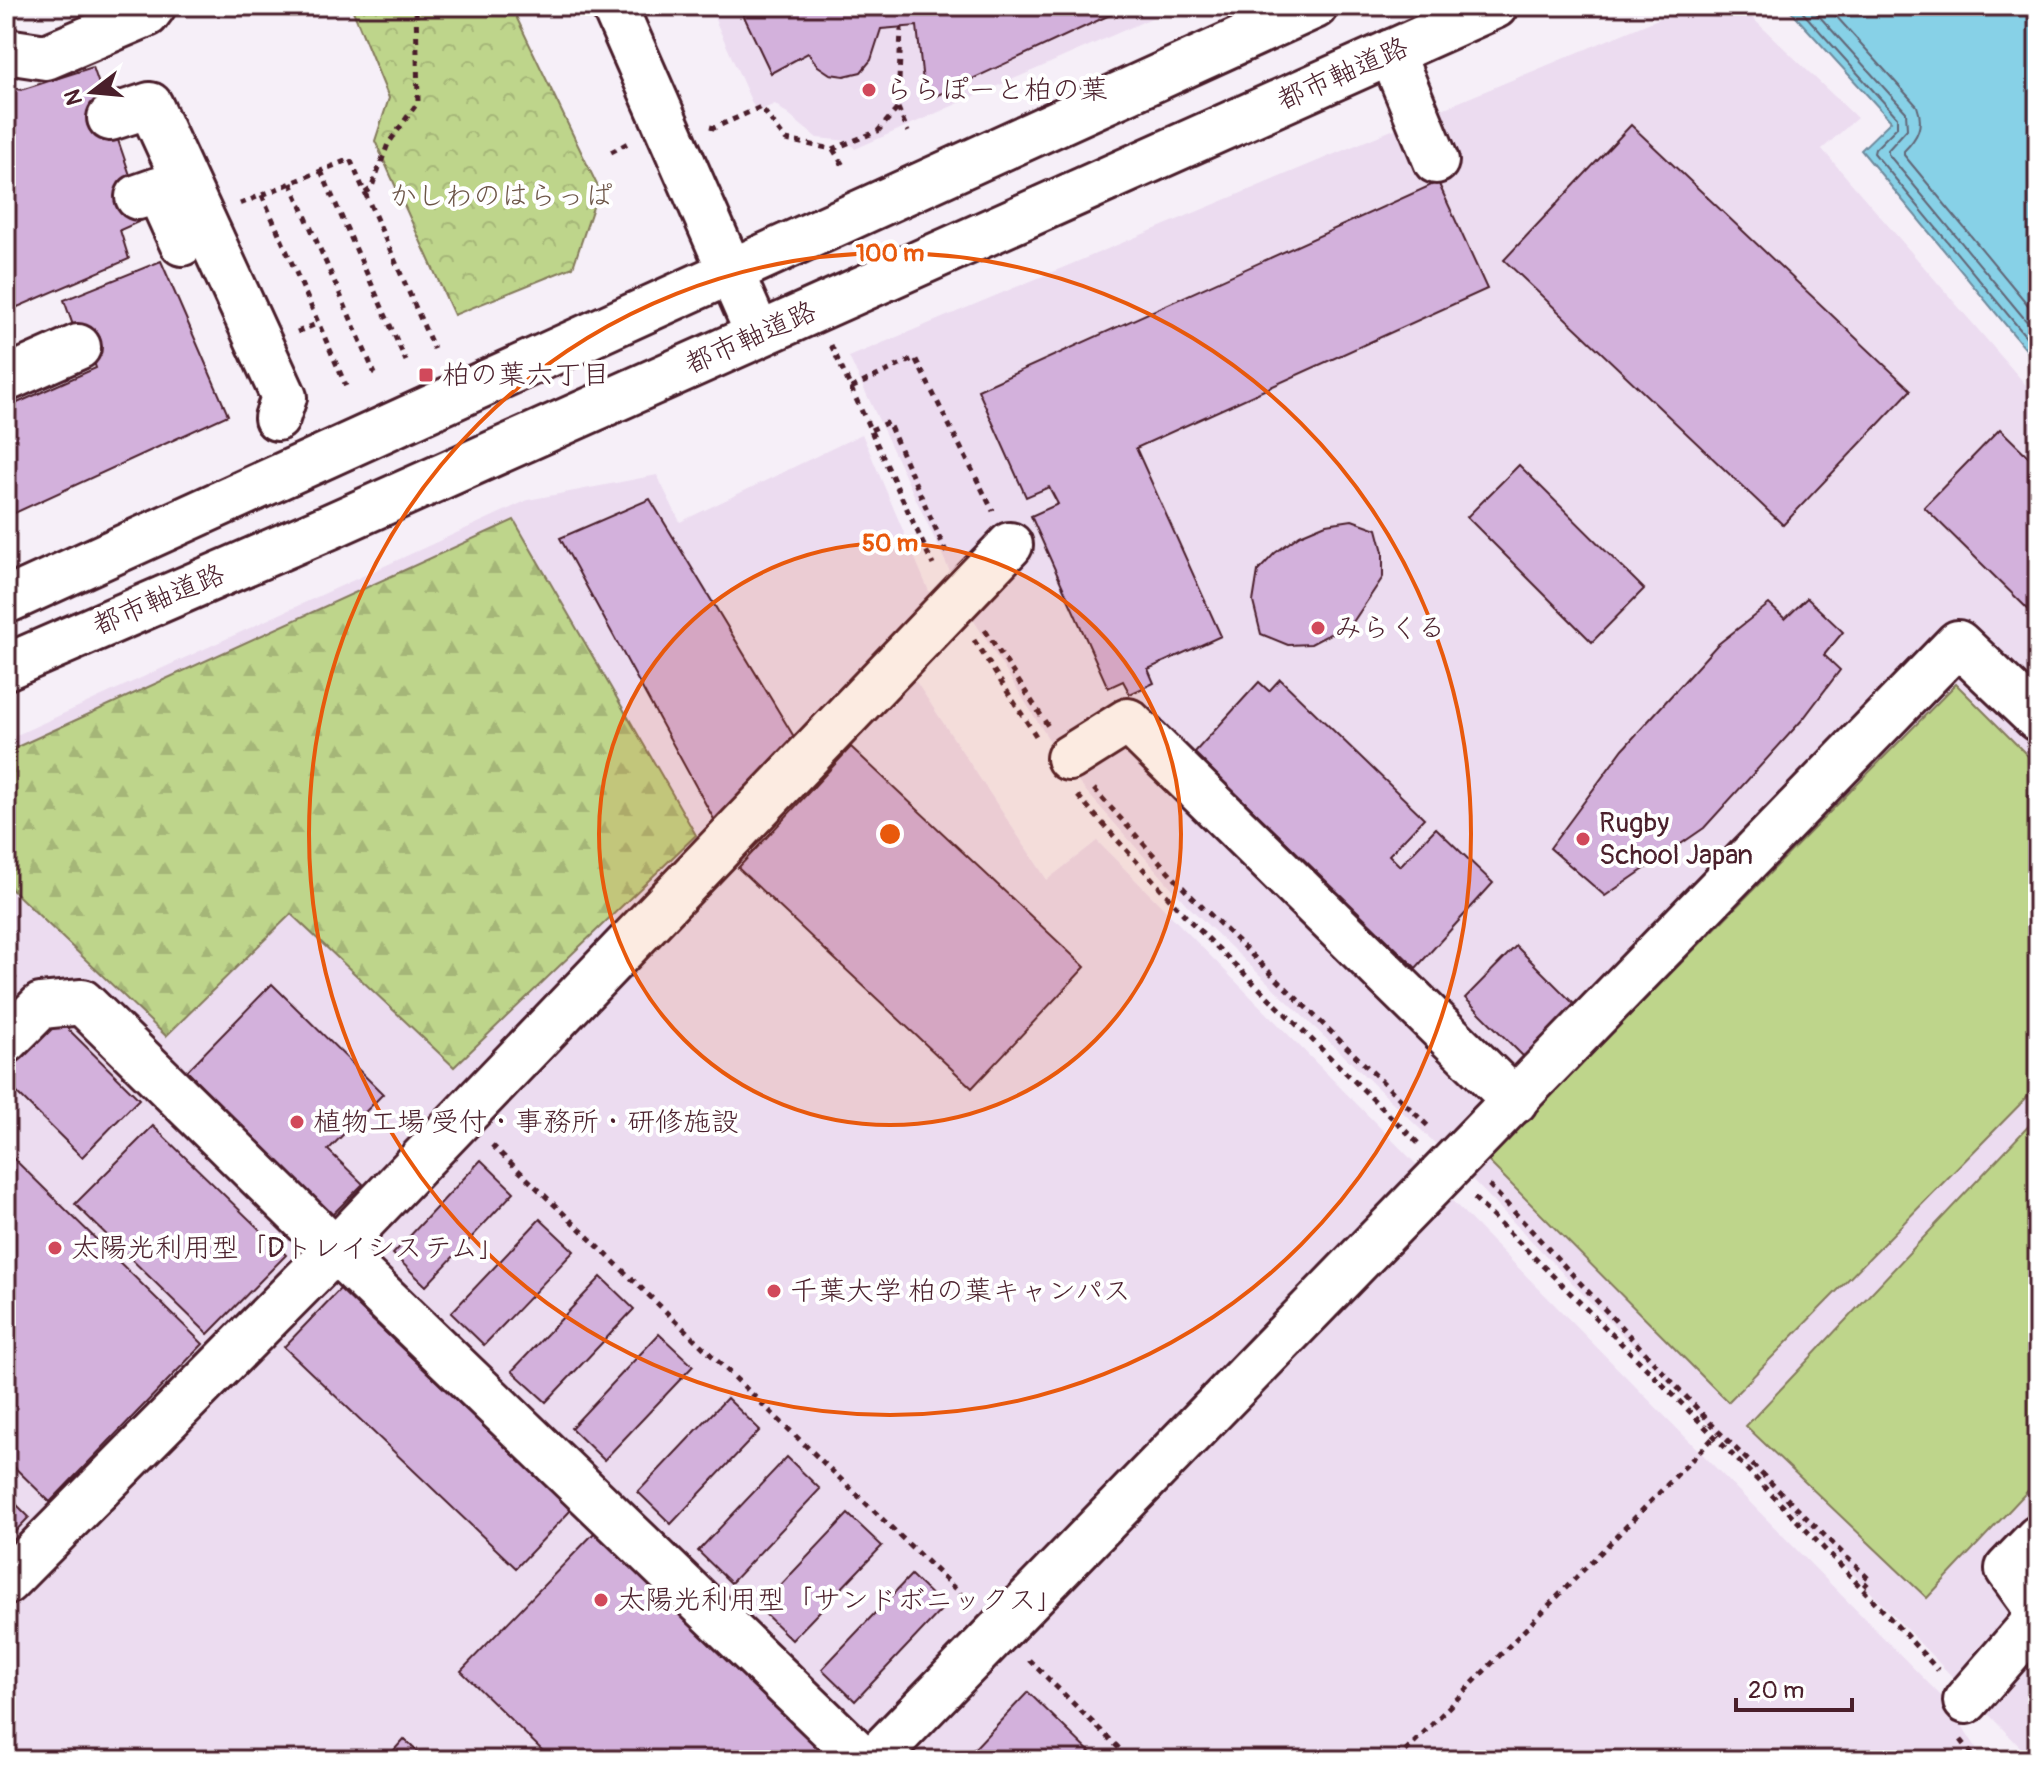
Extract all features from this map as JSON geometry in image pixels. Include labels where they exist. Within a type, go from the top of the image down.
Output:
[{"type":"main road","points":[[6,51],[46,57],[147,14],[153,6]]},
{"type":"main road","points":[[614,6],[758,334]]},
{"type":"main road","points":[[6,601],[1315,6]]},
{"type":"main road","name":"都市軸道路","points":[[6,667],[331,526],[1495,6]]},
{"type":"main road","points":[[1391,52],[1436,161]]},
{"type":"main road","points":[[110,118],[150,105],[273,338],[284,397],[277,418],[300,469]]},
{"type":"main road","points":[[138,197],[158,190],[273,338]]},
{"type":"main road","points":[[6,379],[78,347]]},
{"type":"main road","points":[[6,1582],[335,1250],[1010,545]]},
{"type":"main road","points":[[6,1041],[41,1006],[82,1002],[335,1250],[888,1754],[998,1630],[1958,643],[2038,719]]},
{"type":"main road","points":[[1062,766],[1128,721],[1515,1101]]},
{"type":"main road","points":[[1966,1701],[2032,1625],[2034,1605],[2008,1569],[2038,1538]]},
{"type":"path","points":[[365,193],[371,189],[388,144],[418,102],[416,6]]},
{"type":"path","points":[[901,28],[898,108],[908,132]]},
{"type":"path","points":[[734,120],[761,107],[786,140],[833,149],[878,131],[898,108]]},
{"type":"path","points":[[833,149],[844,167]]},
{"type":"path","points":[[237,205],[350,159],[434,349]]},
{"type":"path","points":[[321,171],[406,361]]},
{"type":"path","points":[[291,183],[375,374]]},
{"type":"path","points":[[262,195],[346,386]]},
{"type":"path","points":[[273,338],[319,323]]},
{"type":"path","points":[[831,344],[871,430],[958,599],[1062,766],[1188,919],[1454,1164],[1717,1434],[1870,1580],[1862,1588]]},
{"type":"path","points":[[851,388],[915,358],[1010,545]]},
{"type":"path","points":[[871,430],[888,422],[958,599],[1062,766],[1108,807],[1187,892],[1717,1434],[1966,1701]]},
{"type":"path","points":[[462,1117],[1131,1760]]},
{"type":"path","points":[[1397,1760],[1717,1434]]},
{"type":"shaded area","name":"ららぽーと柏の葉","points":[[709,6],[1179,6],[855,149],[848,141],[817,138],[775,104],[756,112]]},
{"type":"shaded area","name":"Rugby School Japan","points":[[1689,6],[1740,6],[1857,118],[1822,149],[2038,399],[2038,1739],[2024,1751],[1468,1175],[1187,905],[1070,773],[971,616],[849,357]]},
{"type":"shaded area","name":"千葉大学 柏の葉キャンパス","points":[[862,434],[936,608],[897,653],[1047,880],[1097,841],[1947,1702],[1984,1760],[6,1760],[6,740],[528,500],[657,475],[680,522]]},
{"type":"green space","name":"かしわのはらっぱ","points":[[351,6],[511,6],[599,189],[573,267],[454,315],[375,141],[389,98]]},
{"type":"green space","points":[[514,520],[696,835],[454,1067],[291,914],[166,1036],[6,884],[6,752]]},
{"type":"green space","points":[[1956,684],[2038,766],[2038,1086],[1728,1402],[1487,1160]]},
{"type":"green space","points":[[2038,1116],[2038,1480],[1927,1598],[1746,1426]]},
{"type":"water","points":[[1786,6],[2038,6],[2038,364],[1861,150],[1891,121]]},
{"type":"building","points":[[739,6],[1129,6],[925,101],[917,26],[881,29],[871,60],[861,72],[844,76],[830,74],[818,66],[808,53],[771,73]]},
{"type":"building","points":[[93,67],[145,219],[120,230],[129,259],[6,312],[6,85],[21,90]]},
{"type":"building","points":[[1631,125],[1911,390],[1783,525],[1504,260]]},
{"type":"building","points":[[1438,182],[1487,289],[1136,448],[1221,636],[1148,669],[1154,683],[1130,694],[1123,681],[1108,688],[1031,516],[1058,504],[1049,487],[1026,497],[978,390]]},
{"type":"building","points":[[161,261],[228,415],[6,517],[6,408],[96,368],[83,329],[75,331],[64,300]]},
{"type":"building","points":[[2000,429],[2038,466],[2038,619],[1924,507]]},
{"type":"building","points":[[1519,465],[1644,589],[1592,642],[1467,517]]},
{"type":"building","points":[[650,499],[796,740],[716,823],[560,538]]},
{"type":"building","points":[[1352,520],[1377,529],[1383,552],[1383,577],[1353,622],[1311,644],[1288,645],[1261,634],[1253,602],[1258,571],[1275,553],[1300,535],[1326,524]]},
{"type":"building","points":[[1807,598],[1843,632],[1824,655],[1840,670],[1803,719],[1704,828],[1605,896],[1550,848],[1623,749],[1717,645],[1769,604],[1785,619]]},
{"type":"building","points":[[1280,679],[1424,818],[1389,855],[1400,866],[1436,828],[1493,883],[1416,968],[1194,753],[1259,682],[1269,691]]},
{"type":"building","points":[[851,747],[1085,967],[972,1088],[738,868]]},
{"type":"building","points":[[1516,946],[1575,1005],[1524,1057],[1465,998]]},
{"type":"building","points":[[6,968],[16,978],[6,988]]},
{"type":"building","name":"植物工場 受付・事務所・研修施設","points":[[272,984],[383,1094],[328,1150],[363,1184],[332,1215],[187,1071]]},
{"type":"building","points":[[56,1017],[139,1099],[82,1157],[6,1082],[6,1069]]},
{"type":"building","points":[[153,1126],[286,1255],[208,1334],[75,1204]]},
{"type":"building","name":"太陽光利用型「Dトレイシステム」","points":[[6,1151],[203,1344],[50,1502],[6,1459]]},
{"type":"building","points":[[481,1160],[514,1192],[426,1286],[393,1254]]},
{"type":"building","points":[[540,1219],[574,1251],[484,1345],[451,1313]]},
{"type":"building","points":[[601,1277],[634,1309],[546,1402],[512,1371]]},
{"type":"building","points":[[340,1289],[571,1510],[516,1568],[284,1347]]},
{"type":"building","points":[[659,1334],[693,1366],[604,1460],[571,1428]]},
{"type":"building","points":[[727,1398],[760,1430],[671,1524],[638,1492]]},
{"type":"building","points":[[787,1457],[820,1489],[731,1583],[698,1551]]},
{"type":"building","points":[[6,1494],[29,1517],[6,1541]]},
{"type":"building","points":[[848,1514],[882,1546],[792,1640],[759,1608]]},
{"type":"building","name":"太陽光利用型「サンドボニックス」","points":[[598,1529],[836,1760],[552,1760],[461,1671]]},
{"type":"building","points":[[911,1575],[944,1607],[855,1701],[822,1669]]},
{"type":"building","points":[[1028,1692],[1098,1760],[986,1760],[974,1749]]},
{"type":"building","points":[[404,1739],[426,1760],[385,1760]]},
{"type":"place","name":"ららぽーと柏の葉","points":[[869,90]]},
{"type":"place","name":"柏の葉六丁目","points":[[426,375]]},
{"type":"place","name":"みらくる","points":[[1318,628]]},
{"type":"place","name":"Rugby School Japan","points":[[1583,839]]},
{"type":"place","name":"植物工場 受付・事務所・研修施設","points":[[297,1122]]},
{"type":"place","name":"太陽光利用型「Dトレイシステム」","points":[[55,1248]]},
{"type":"place","name":"千葉大学 柏の葉キャンパス","points":[[774,1291]]},
{"type":"place","name":"太陽光利用型「サンドボニックス」","points":[[601,1600]]}]
